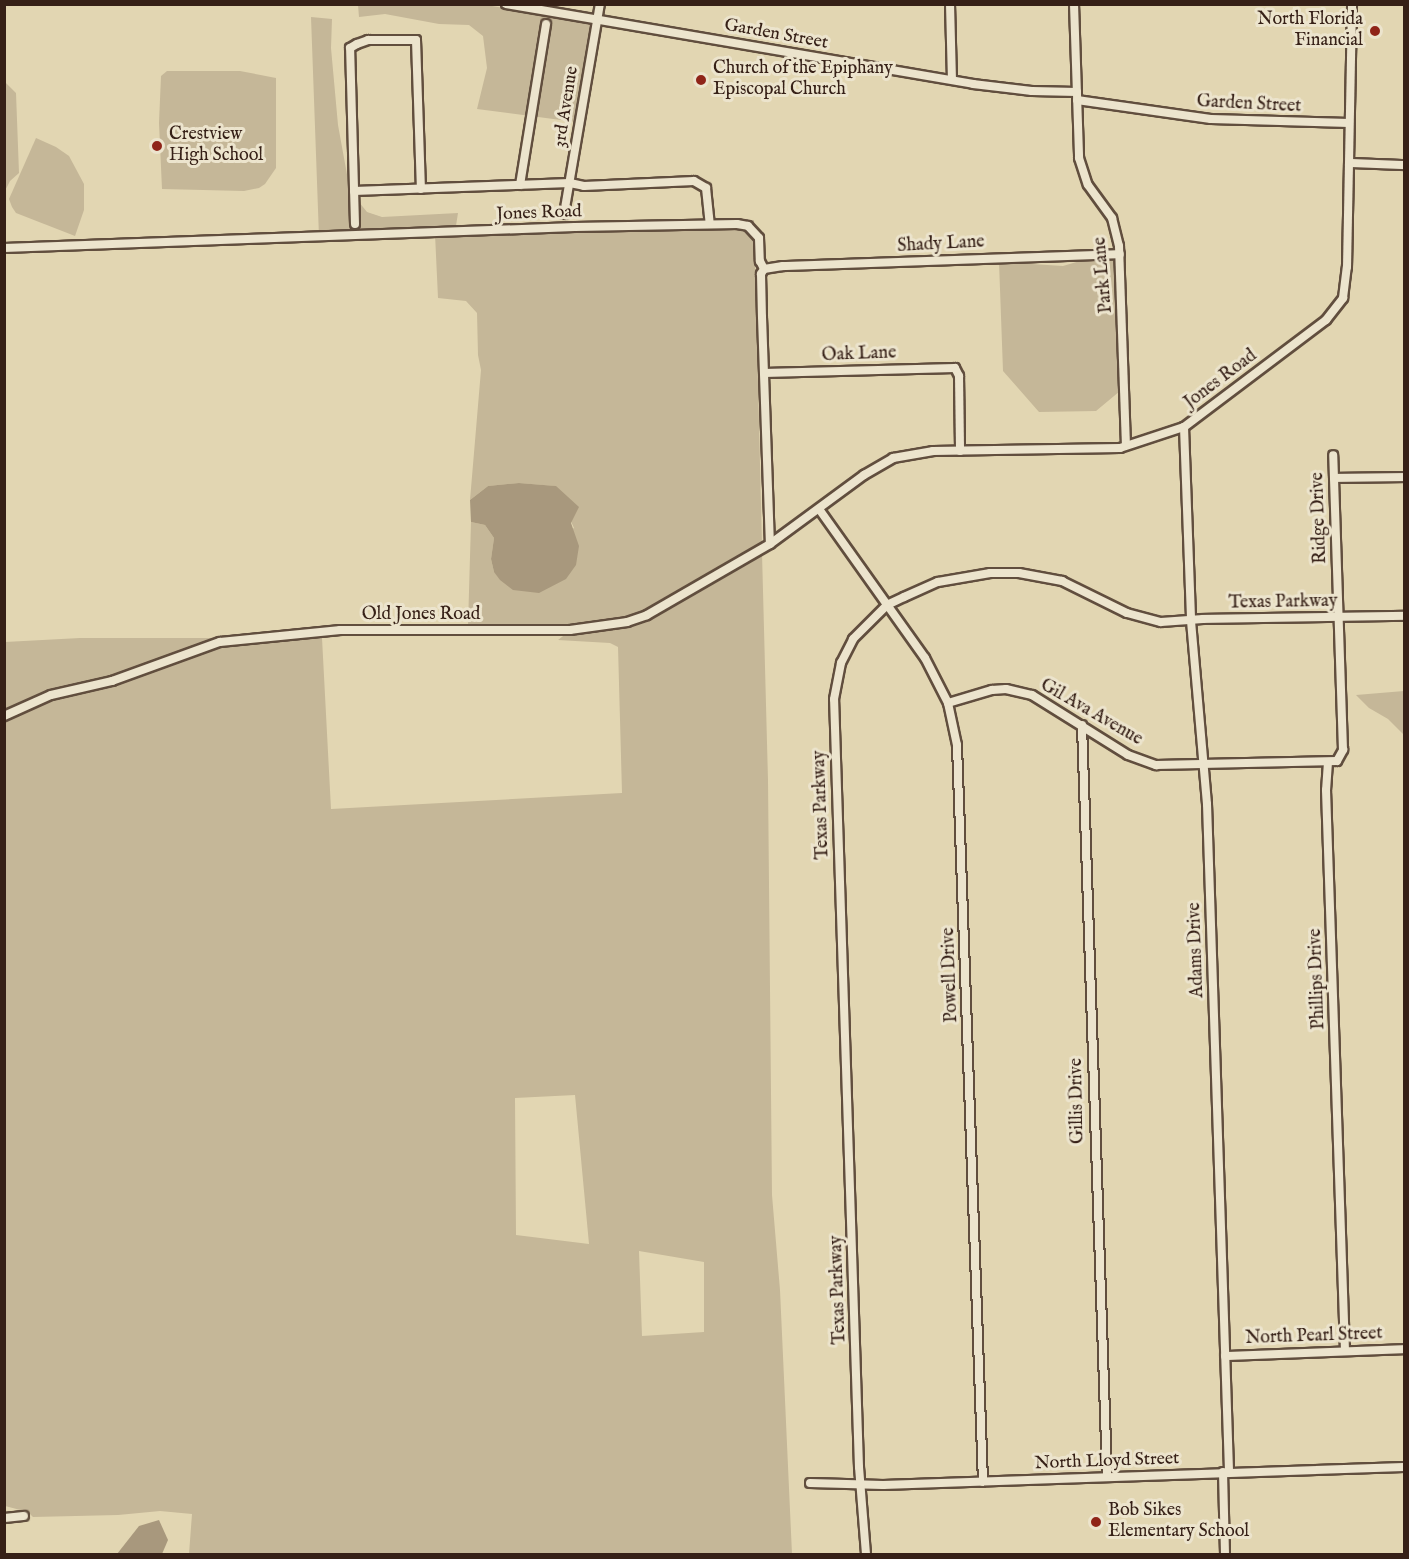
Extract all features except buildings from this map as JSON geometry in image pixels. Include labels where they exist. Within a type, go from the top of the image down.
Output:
[{"type":"street","name":"Garden Street","points":[[506,4],[1013,89],[1077,96],[1211,119],[1349,123]]},
{"type":"street","name":"3rd Avenue","points":[[564,214],[600,4]]},
{"type":"street","points":[[950,4],[952,79]]},
{"type":"street","name":"Park Lane","points":[[1074,4],[1081,169],[1088,185],[1112,218],[1120,254],[1126,446]]},
{"type":"street","name":"Jones Road","points":[[819,509],[864,475],[893,458],[918,452],[1094,450],[1126,446],[1184,427],[1326,320],[1341,303],[1347,286],[1353,4]]},
{"type":"street","points":[[520,185],[546,24]]},
{"type":"street","points":[[355,224],[350,48],[368,40],[416,40],[421,189]]},
{"type":"street","points":[[1349,163],[1404,165]]},
{"type":"street","points":[[354,191],[694,181],[706,188],[711,224]]},
{"type":"street","name":"Jones Road","points":[[4,248],[711,224],[738,224],[752,229],[759,238],[760,261],[764,269],[761,274],[770,544]]},
{"type":"street","name":"Shady Lane","points":[[764,269],[783,266],[1120,254]]},
{"type":"street","name":"Oak Lane","points":[[764,373],[951,367],[956,369],[959,375],[960,451]]},
{"type":"street","name":"Adams Drive","points":[[1184,427],[1191,621],[1205,765],[1225,1356],[1224,1554]]},
{"type":"street","name":"Ridge Drive","points":[[1333,455],[1339,617]]},
{"type":"street","points":[[1334,478],[1404,477]]},
{"type":"street","name":"Old Jones Road","points":[[4,716],[51,695],[112,681],[220,642],[340,630],[570,630],[627,622],[647,615],[770,544],[819,509]]},
{"type":"street","name":"Powell Drive","points":[[819,509],[926,658],[948,703],[957,745],[962,829],[983,1482]]},
{"type":"street","name":"Texas Parkway","points":[[866,1554],[834,699],[841,663],[853,639],[887,605],[938,582],[990,573],[1019,573],[1062,581],[1127,613],[1149,621],[1174,623],[1404,616]]},
{"type":"street","points":[[1328,762],[1337,761],[1343,750],[1339,617]]},
{"type":"street","name":"Gil Ava Avenue","points":[[948,703],[981,692],[1006,689],[1036,696],[1128,755],[1166,766],[1328,762]]},
{"type":"street","name":"Gillis Drive","points":[[1082,725],[1107,1476]]},
{"type":"street","name":"Phillips Drive","points":[[1328,762],[1326,790],[1345,1351]]},
{"type":"street","name":"North Pearl Street","points":[[1225,1356],[1404,1349]]},
{"type":"street","name":"North Lloyd Street","points":[[810,1483],[983,1482],[1404,1467]]},
{"type":"street","points":[[4,1518],[24,1516]]},
{"type":"shaded area","points":[[358,5],[486,5],[593,23],[576,122],[477,109],[487,68],[483,36],[469,25],[439,24],[385,14],[359,17]]},
{"type":"shaded area","points":[[311,17],[332,19],[331,48],[338,125],[350,191],[367,212],[382,217],[458,213],[455,232],[754,220],[762,545],[646,611],[626,618],[570,626],[468,626],[471,522],[485,525],[494,538],[491,559],[494,572],[574,528],[555,486],[519,483],[488,486],[470,500],[481,370],[478,355],[477,313],[466,301],[438,298],[435,234],[319,237]]},
{"type":"shaded area","points":[[167,71],[240,71],[276,78],[276,168],[265,184],[259,188],[244,191],[162,189],[159,123],[161,76]]},
{"type":"shaded area","points":[[4,81],[16,93],[19,173],[10,181],[6,189]]},
{"type":"shaded area","points":[[36,138],[69,156],[84,184],[84,210],[75,236],[16,213],[12,207],[9,199]]},
{"type":"shaded area","points":[[1090,258],[1115,258],[1120,391],[1096,411],[1039,412],[1003,371],[999,262],[1063,266]]},
{"type":"shaded area","points":[[519,483],[556,486],[579,507],[571,523],[579,546],[576,565],[566,579],[539,593],[513,590],[500,580],[494,572],[491,559],[494,538],[485,525],[471,522],[470,500],[488,486]]},
{"type":"shaded area","points":[[762,553],[768,780],[772,1195],[780,1290],[792,1554],[189,1554],[192,1514],[160,1511],[118,1515],[33,1517],[28,1512],[5,1506],[4,720],[52,698],[113,684],[221,646],[322,638],[331,809],[622,793],[618,647],[610,643],[558,640],[567,633],[649,618]],"holes":[[[575,1095],[589,1244],[516,1235],[515,1098]],[[639,1251],[704,1262],[704,1332],[642,1336]]]},
{"type":"shaded area","points":[[80,638],[228,638],[110,677],[49,692],[5,712],[5,642]]},
{"type":"shaded area","points":[[1404,691],[1404,735],[1388,719],[1369,708],[1356,695]]},
{"type":"shaded area","points":[[159,1520],[168,1540],[162,1554],[117,1554],[139,1526]]},
{"type":"place","name":"North Florida Financial","points":[[1375,31]]},
{"type":"place","name":"Church of the Epiphany Episcopal Church","points":[[701,80]]},
{"type":"place","name":"Crestview High School","points":[[157,146]]},
{"type":"place","name":"Bob Sikes Elementary School","points":[[1096,1522]]}]
